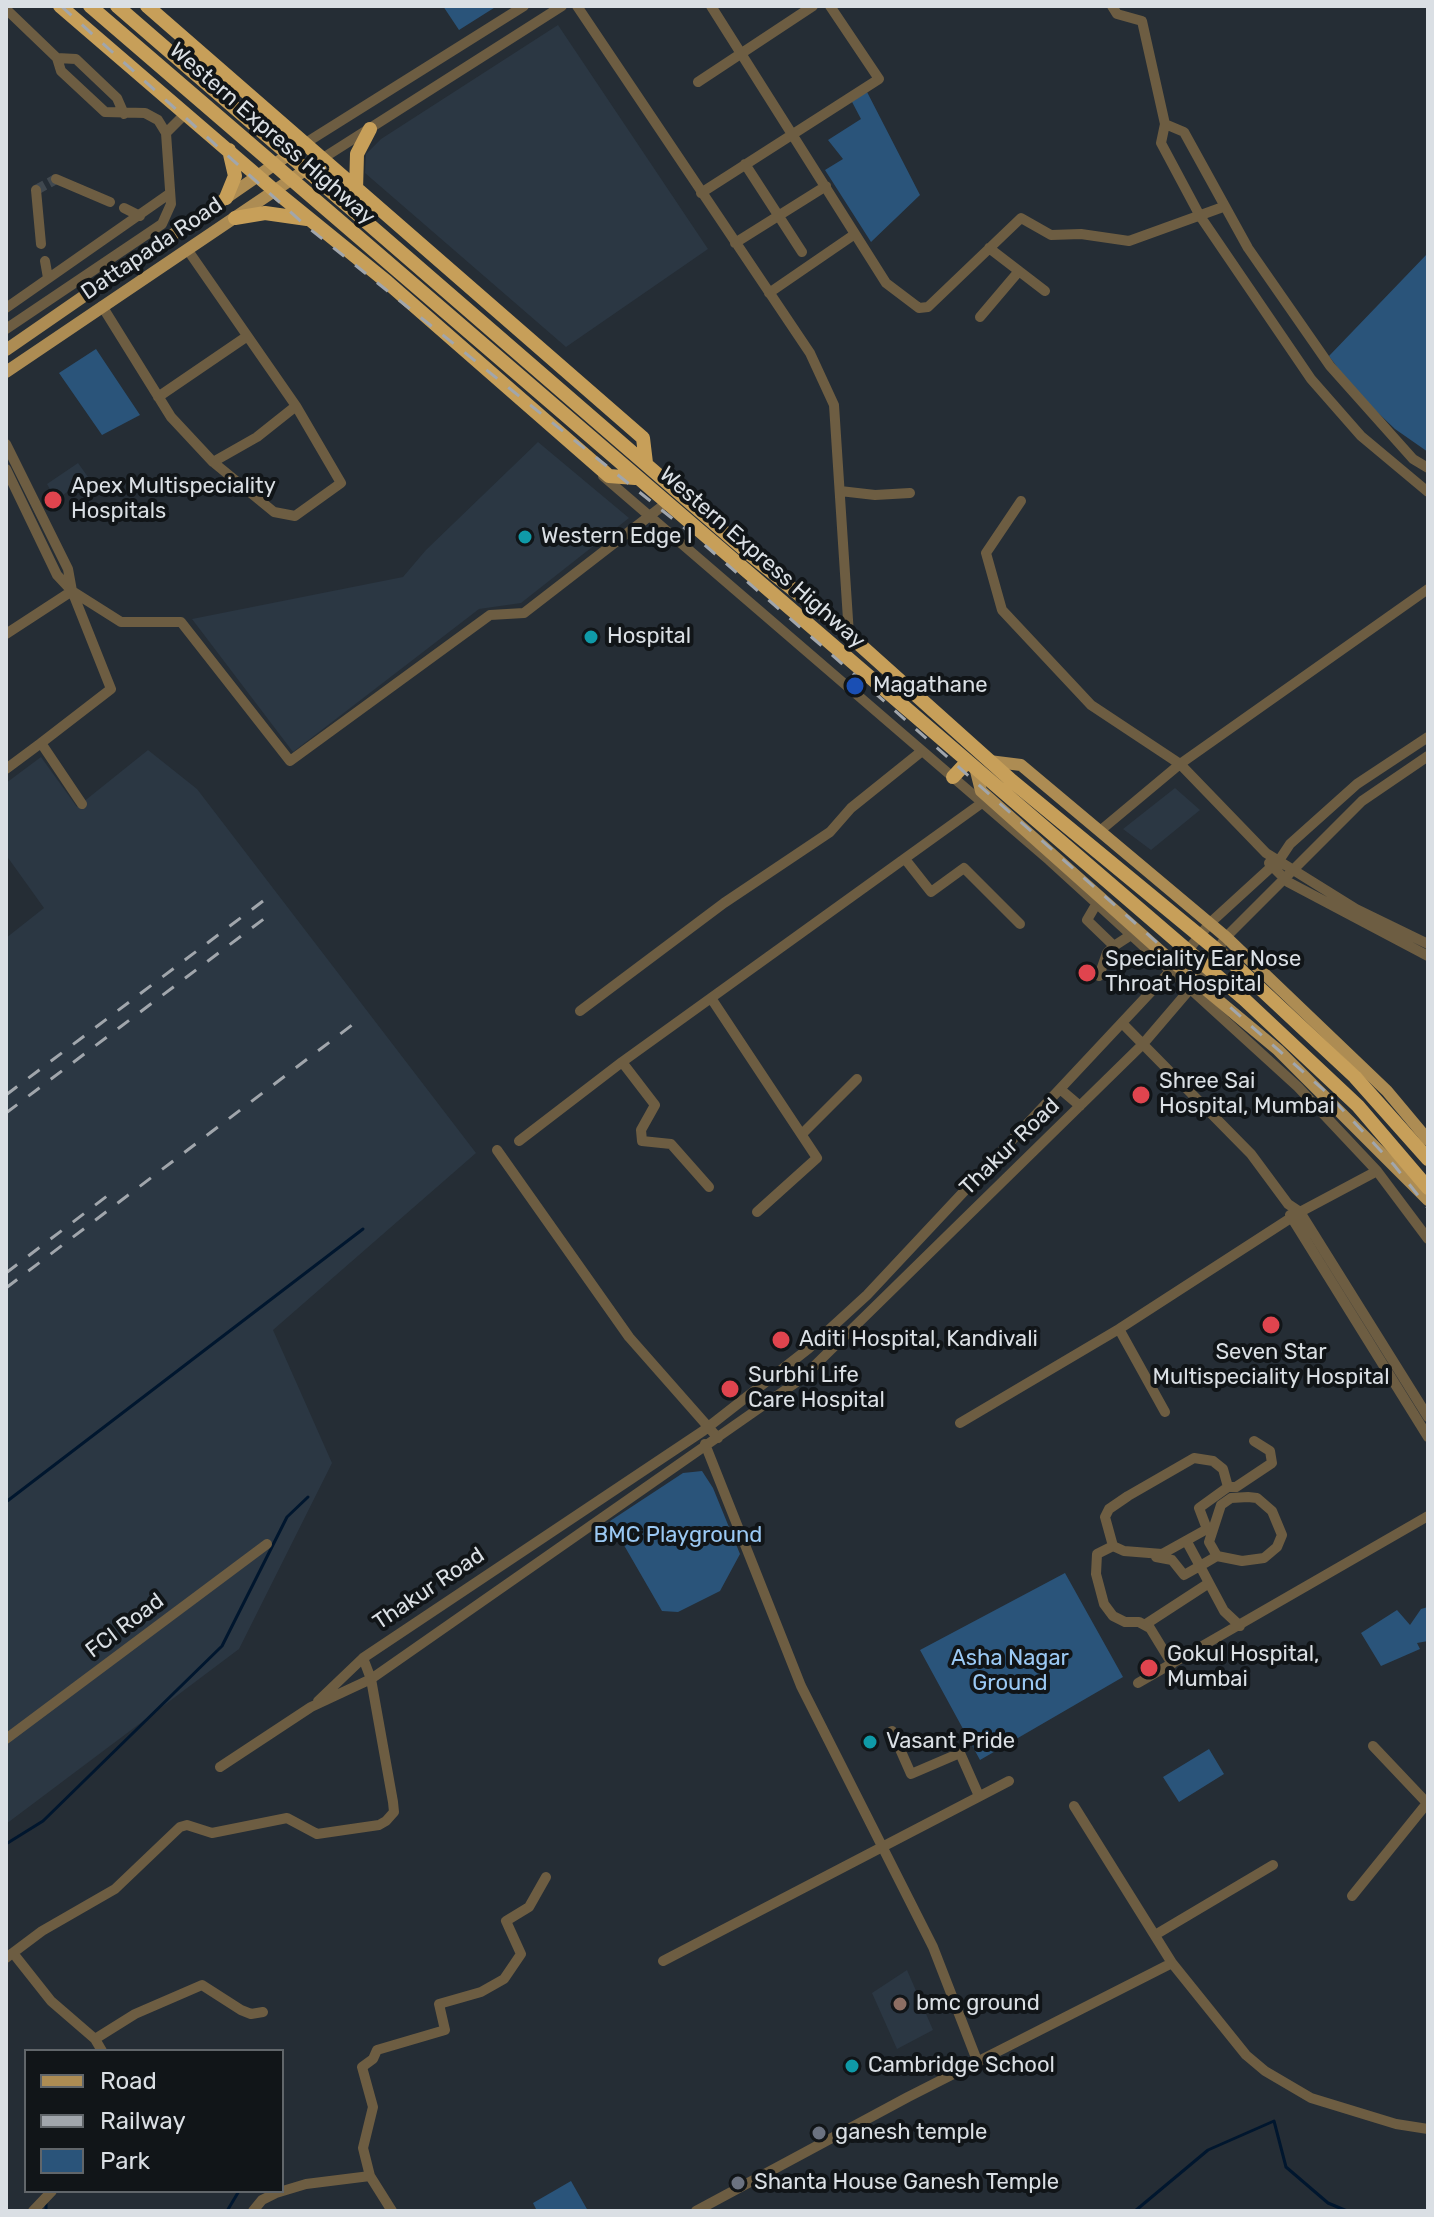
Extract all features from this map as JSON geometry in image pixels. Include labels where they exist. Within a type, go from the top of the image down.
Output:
[{"type":"highway","points":[[60,6],[609,476],[635,478]]},
{"type":"highway","name":"Western Express Highway","points":[[90,6],[665,504],[1181,944],[1310,1058],[1358,1106],[1428,1188]]},
{"type":"highway","name":"Western Express Highway","points":[[117,6],[849,635],[995,766],[1118,866],[1310,1033],[1428,1159]]},
{"type":"highway","points":[[147,6],[320,160],[643,438],[646,463]]},
{"type":"highway","points":[[133,68],[174,30]]},
{"type":"highway","points":[[356,190],[354,171],[357,154],[370,129]]},
{"type":"highway","points":[[226,198],[235,176],[228,148]]},
{"type":"highway","points":[[235,218],[265,213],[315,224]]},
{"type":"highway","points":[[953,777],[971,767]]},
{"type":"main road","points":[[6,350],[304,144]]},
{"type":"main road","name":"Dattapada Road","points":[[6,372],[320,160]]},
{"type":"main road","points":[[54,317],[64,332]]},
{"type":"main road","points":[[995,766],[1021,765],[1210,923],[1387,1091],[1428,1140]]},
{"type":"main road","points":[[971,767],[986,800],[1173,968],[1334,1102],[1412,1188],[1428,1200]]},
{"type":"street","points":[[304,144],[524,6]]},
{"type":"street","points":[[320,160],[562,6]]},
{"type":"street","points":[[577,6],[810,353],[834,405],[849,635]]},
{"type":"street","points":[[711,6],[886,283],[923,310],[1021,218],[1051,235],[1081,234],[1129,241],[1223,207]]},
{"type":"street","points":[[698,82],[813,6]]},
{"type":"street","points":[[701,193],[879,79],[830,6]]},
{"type":"street","points":[[1112,6],[1117,14],[1142,21],[1165,124],[1161,143],[1200,216],[1311,379],[1361,436],[1402,474],[1428,492]]},
{"type":"street","points":[[6,9],[57,58],[61,71],[105,112],[145,113],[158,120],[166,133],[171,206],[162,224],[6,329]]},
{"type":"street","points":[[57,58],[76,59],[117,98],[124,114]]},
{"type":"street","points":[[166,133],[186,113]]},
{"type":"street","points":[[1165,124],[1184,132],[1248,248],[1330,366],[1413,459],[1428,468]]},
{"type":"street","points":[[1161,143],[1184,132]]},
{"type":"street","points":[[745,164],[802,252]]},
{"type":"street","points":[[56,179],[110,202]]},
{"type":"street","points":[[735,243],[826,186]]},
{"type":"street","points":[[36,190],[41,244]]},
{"type":"street","points":[[8,304],[169,194]]},
{"type":"street","points":[[124,208],[140,216]]},
{"type":"street","points":[[315,224],[325,237],[922,751],[986,800],[1131,935],[1173,968],[1210,923],[1280,859],[1290,844],[1357,784],[1428,737]]},
{"type":"street","points":[[769,293],[855,234]]},
{"type":"street","points":[[989,248],[1045,291]]},
{"type":"street","points":[[1229,260],[1248,248]]},
{"type":"street","points":[[102,306],[171,417],[213,462],[274,512],[295,516],[341,483],[296,406],[187,249]]},
{"type":"street","points":[[45,261],[48,278]]},
{"type":"street","points":[[980,317],[1019,271]]},
{"type":"street","points":[[158,397],[246,337]]},
{"type":"street","points":[[1311,379],[1330,366]]},
{"type":"street","points":[[213,462],[257,437],[296,406]]},
{"type":"street","points":[[6,444],[63,558],[72,591],[111,689],[6,769]]},
{"type":"street","points":[[1402,474],[1413,459]]},
{"type":"street","points":[[6,469],[52,564],[72,591],[121,622],[181,622],[290,761],[490,615],[524,613],[665,504]]},
{"type":"street","points":[[19,493],[30,487]]},
{"type":"street","points":[[840,491],[875,495],[910,493]]},
{"type":"street","points":[[1021,501],[986,553],[1002,610],[1091,705],[1180,764],[1266,853],[1280,859],[1354,914],[1428,944]]},
{"type":"street","points":[[52,564],[63,558]]},
{"type":"street","points":[[1101,830],[1180,764],[1428,589]]},
{"type":"street","points":[[6,634],[72,591]]},
{"type":"street","points":[[41,743],[82,804]]},
{"type":"street","points":[[580,1011],[724,903],[830,832],[851,808],[922,751]]},
{"type":"street","name":"Thakur Road","points":[[220,1767],[311,1707],[371,1679],[801,1379],[1143,1044],[1193,985],[1226,937],[1362,801],[1428,756]]},
{"type":"street","points":[[519,1141],[622,1062],[986,800]]},
{"type":"street","points":[[1266,853],[1271,867],[1284,879],[1428,956]]},
{"type":"street","points":[[905,859],[931,892],[964,868],[1020,924]]},
{"type":"street","points":[[1097,903],[1087,920],[1114,946]]},
{"type":"street","points":[[1099,976],[1107,953],[1131,935]]},
{"type":"street","name":"Thakur Road","points":[[311,1707],[363,1658],[702,1431],[808,1349],[893,1267],[1173,968]]},
{"type":"street","points":[[1193,985],[1298,1087],[1377,1171],[1428,1239]]},
{"type":"street","points":[[711,998],[817,1158],[757,1212]]},
{"type":"street","points":[[1122,1023],[1251,1154],[1288,1204],[1428,1417]]},
{"type":"street","points":[[622,1062],[655,1105],[641,1130],[642,1141],[671,1144],[709,1187]]},
{"type":"street","points":[[803,1133],[857,1079]]},
{"type":"street","points":[[1060,1089],[1080,1106]]},
{"type":"street","points":[[497,1150],[621,1327],[702,1431],[801,1686],[933,1947],[978,2063]]},
{"type":"street","points":[[960,1423],[1119,1329],[1295,1215],[1377,1171]]},
{"type":"street","points":[[1295,1215],[1428,1437]]},
{"type":"street","points":[[893,1267],[906,1276]]},
{"type":"street","points":[[1119,1329],[1139,1358],[1165,1412]]},
{"type":"street","points":[[702,1431],[718,1438]]},
{"type":"street","points":[[1209,1583],[1146,1624],[1125,1622],[1113,1616],[1104,1604],[1095,1564],[1097,1554],[1118,1548],[1162,1554],[1208,1527],[1199,1508],[1228,1487],[1236,1487],[1272,1463],[1270,1451],[1254,1441]]},
{"type":"street","points":[[1217,1556],[1209,1542],[1221,1505],[1231,1498],[1257,1498],[1272,1511],[1282,1535],[1271,1554],[1253,1560],[1217,1556],[1184,1575],[1169,1559],[1118,1548],[1106,1527],[1109,1509],[1194,1458],[1213,1461],[1223,1469],[1228,1487]]},
{"type":"street","points":[[577,1515],[585,1530]]},
{"type":"street","points":[[1138,1683],[1428,1516]]},
{"type":"street","points":[[1187,1542],[1224,1611],[1240,1626]]},
{"type":"street","name":"FCI Road","points":[[6,1739],[267,1544]]},
{"type":"street","points":[[1224,1611],[1223,1621],[1228,1632]]},
{"type":"street","points":[[1146,1624],[1172,1664]]},
{"type":"street","points":[[101,2049],[95,2039],[51,2001],[10,1956],[42,1931],[115,1889],[180,1827],[187,1825],[212,1833],[287,1818],[317,1834],[379,1825],[386,1821],[394,1812],[393,1802],[371,1679],[363,1658]]},
{"type":"street","points":[[892,1731],[911,1774],[960,1753],[979,1796]]},
{"type":"street","points":[[1352,1896],[1427,1802],[1373,1746]]},
{"type":"street","points":[[663,1961],[1009,1781]]},
{"type":"street","points":[[1074,1806],[1172,1963],[1246,2055],[1265,2071],[1311,2098],[1396,2124],[1428,2129]]},
{"type":"street","points":[[1155,1935],[1273,1865]]},
{"type":"street","points":[[392,2211],[370,2176],[363,2148],[373,2107],[362,2067],[373,2059],[377,2050],[445,2030],[439,2004],[481,1992],[504,1979],[521,1954],[506,1921],[529,1907],[546,1877]]},
{"type":"street","points":[[696,2211],[908,2097],[1172,1963]]},
{"type":"street","points":[[95,2039],[135,2014],[202,1985],[241,2010],[251,2014],[263,2012]]},
{"type":"street","points":[[284,2190],[370,2176]]},
{"type":"street","points":[[33,2211],[50,2193]]},
{"type":"street","points":[[253,2211],[262,2200],[274,2193]]},
{"type":"shaded area","points":[[558,25],[708,249],[566,347],[365,173],[366,154],[381,139]]},
{"type":"shaded area","points":[[538,442],[629,518],[521,603],[479,609],[293,752],[192,619],[403,577],[426,550]]},
{"type":"shaded area","points":[[78,463],[88,477],[56,500],[47,484]]},
{"type":"shaded area","points":[[148,750],[197,789],[476,1153],[273,1330],[332,1463],[239,1649],[6,1824],[6,938],[44,908],[6,855],[6,783],[41,757],[77,807]]},
{"type":"shaded area","points":[[1175,788],[1200,810],[1151,850],[1123,829]]},
{"type":"shaded area","points":[[907,1970],[933,2030],[897,2049],[872,1993]]},
{"type":"green space","points":[[443,6],[497,6],[459,30]]},
{"type":"green space","points":[[866,90],[920,195],[871,242],[825,170],[843,159],[828,140],[861,119],[851,100]]},
{"type":"green space","points":[[1428,253],[1428,452],[1395,429],[1354,390],[1329,356]]},
{"type":"green space","points":[[96,349],[140,415],[102,435],[59,373]]},
{"type":"green space","name":"BMC Playground","points":[[702,1471],[713,1488],[740,1554],[720,1591],[678,1612],[662,1611],[610,1521],[683,1473]]},
{"type":"green space","name":"Asha Nagar Ground","points":[[1065,1573],[1123,1677],[980,1760],[920,1650]]},
{"type":"green space","points":[[1428,1607],[1428,1641],[1417,1643],[1420,1649],[1381,1666],[1361,1633],[1397,1610],[1410,1625],[1421,1609]]},
{"type":"green space","points":[[1209,1749],[1224,1774],[1179,1802],[1163,1777]]},
{"type":"green space","points":[[571,2181],[588,2211],[537,2211],[533,2203]]},
{"type":"waterway","points":[[6,1502],[363,1229]]},
{"type":"waterway","points":[[6,1844],[43,1821],[222,1646],[287,1517],[308,1497]]},
{"type":"waterway","points":[[1135,2211],[1208,2150],[1274,2121],[1286,2167],[1328,2203],[1347,2211]]},
{"type":"waterway","points":[[227,2211],[238,2193]]},
{"type":"waterway","points":[[46,2203],[46,2211]]},
{"type":"tunnel","points":[[36,190],[56,179]]},
{"type":"railway","points":[[61,6],[305,225],[693,535],[823,647],[1327,1093],[1394,1165],[1428,1208]]},
{"type":"railway","points":[[6,1095],[267,898]]},
{"type":"railway","points":[[6,1113],[273,912]]},
{"type":"railway","points":[[6,1288],[356,1022]]},
{"type":"railway","points":[[6,1273],[111,1193]]},
{"type":"place","name":"Apex Multispeciality Hospitals","points":[[53,500]]},
{"type":"place","name":"Western Edge I","points":[[525,537]]},
{"type":"place","name":"Hospital","points":[[591,637]]},
{"type":"place","name":"Magathane","points":[[855,686]]},
{"type":"place","name":"Speciality Ear Nose Throat Hospital","points":[[1087,973]]},
{"type":"place","name":"Shree Sai Hospital, Mumbai","points":[[1141,1095]]},
{"type":"place","name":"Seven Star Multispeciality Hospital","points":[[1271,1325]]},
{"type":"place","name":"Aditi Hospital, Kandivali","points":[[781,1340]]},
{"type":"place","name":"Surbhi Life Care Hospital","points":[[730,1389]]},
{"type":"place","name":"Gokul Hospital, Mumbai","points":[[1149,1668]]},
{"type":"place","name":"Vasant Pride","points":[[870,1742]]},
{"type":"place","name":"bmc ground","points":[[900,2004]]},
{"type":"place","name":"Cambridge School","points":[[852,2066]]},
{"type":"place","name":"ganesh temple","points":[[819,2133]]},
{"type":"place","name":"Shanta House Ganesh Temple","points":[[738,2183]]}]
